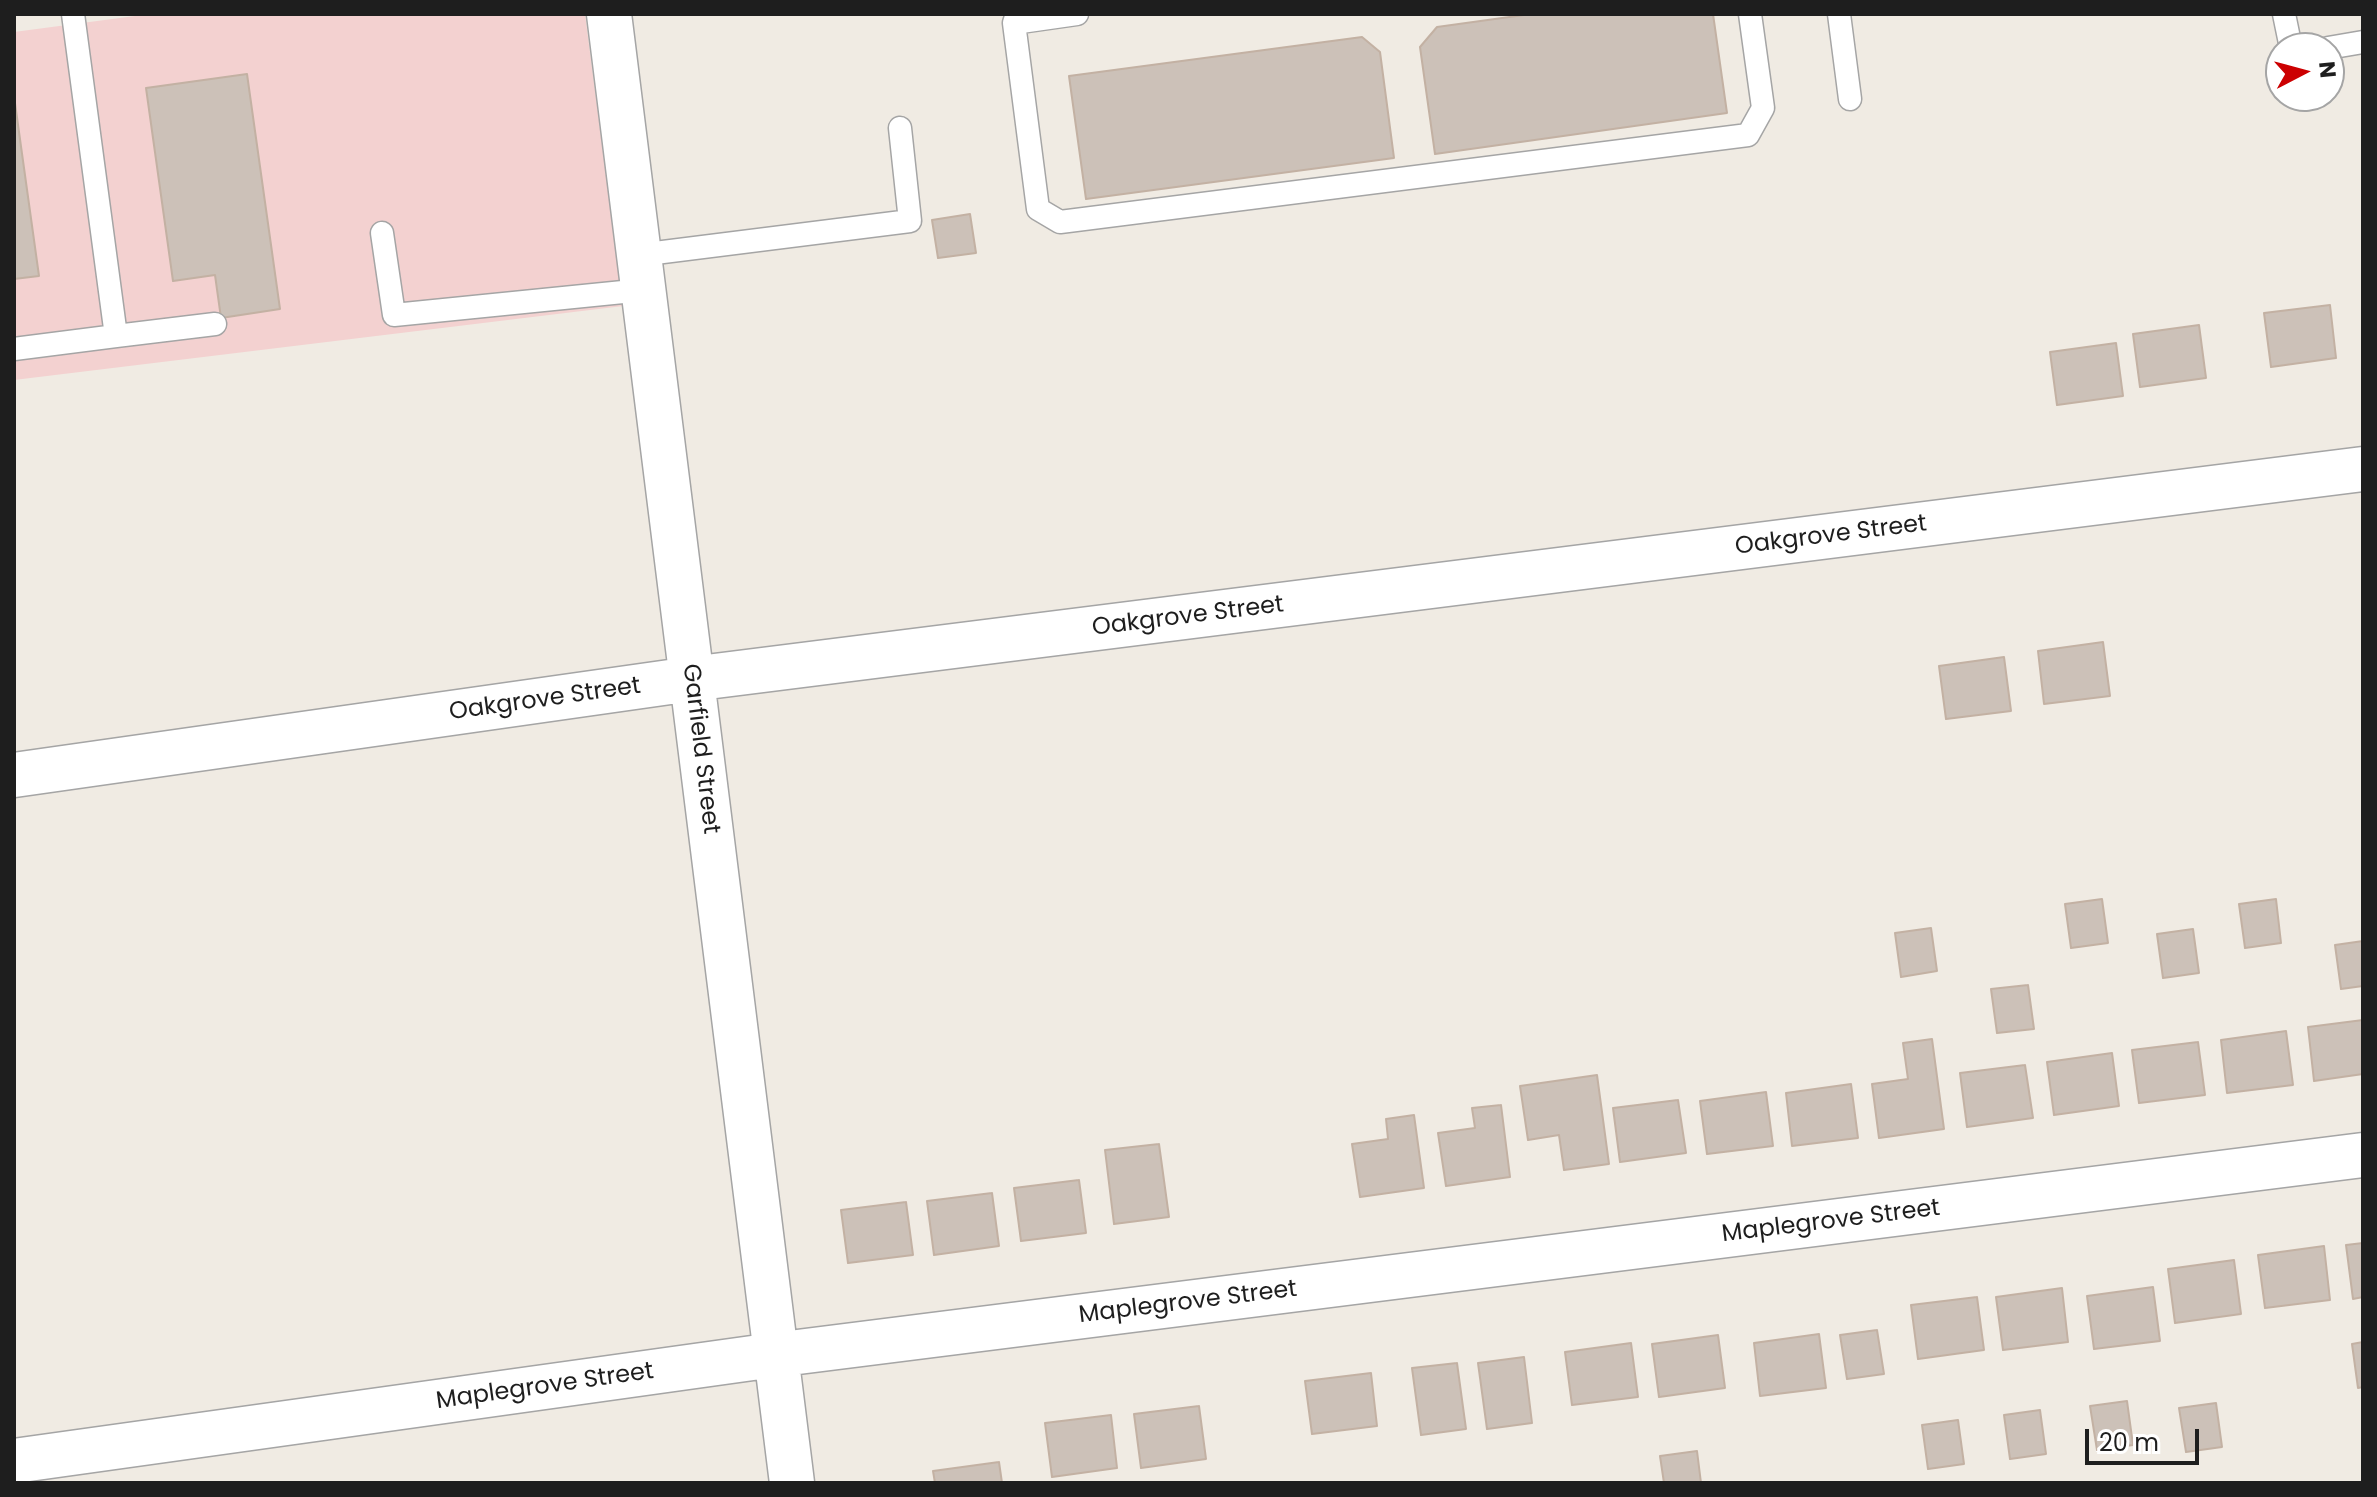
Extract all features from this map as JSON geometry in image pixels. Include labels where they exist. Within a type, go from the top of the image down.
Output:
[{"type":"street","name":"Garfield Street","points":[[609,14],[792,1483]]},
{"type":"street","name":"Oakgrove Street","points":[[14,775],[691,679],[2363,469]]},
{"type":"street","name":"Maplegrove Street","points":[[14,1461],[774,1355],[2363,1155]]},
{"type":"lane","points":[[73,14],[116,336]]},
{"type":"lane","points":[[1077,14],[1016,19],[1038,209],[1060,222],[1748,135],[1763,108],[1750,14]]},
{"type":"lane","points":[[1839,14],[1850,99]]},
{"type":"lane","points":[[382,233],[394,315],[910,221],[900,128]]},
{"type":"lane","points":[[14,349],[215,324]]},
{"type":"shaded area","points":[[150,14],[585,14],[623,306],[14,380],[14,32]]},
{"type":"building","points":[[1531,14],[1713,14],[1727,113],[1435,154],[1420,47],[1437,27]]},
{"type":"building","points":[[1362,37],[1380,52],[1394,158],[1086,199],[1069,76]]},
{"type":"building","points":[[247,74],[280,309],[221,318],[215,275],[173,281],[146,88]]},
{"type":"building","points":[[14,96],[39,276],[14,279]]},
{"type":"building","points":[[970,214],[976,253],[938,258],[932,220]]},
{"type":"building","points":[[2330,305],[2336,358],[2271,367],[2264,313]]},
{"type":"building","points":[[2199,325],[2206,378],[2140,387],[2133,334]]},
{"type":"building","points":[[2116,343],[2123,396],[2057,405],[2050,352]]},
{"type":"building","points":[[2103,642],[2110,696],[2044,704],[2038,651]]},
{"type":"building","points":[[2004,657],[2011,711],[1946,719],[1939,666]]},
{"type":"building","points":[[2102,899],[2108,943],[2071,948],[2065,904]]},
{"type":"building","points":[[2276,899],[2281,943],[2245,948],[2239,904]]},
{"type":"building","points":[[1931,928],[1937,971],[1901,977],[1895,933]]},
{"type":"building","points":[[2193,929],[2199,973],[2163,978],[2157,934]]},
{"type":"building","points":[[2363,941],[2363,986],[2341,989],[2335,945]]},
{"type":"building","points":[[2028,985],[2034,1029],[1997,1033],[1991,989]]},
{"type":"building","points":[[2363,1020],[2363,1074],[2314,1081],[2308,1027]]},
{"type":"building","points":[[2286,1031],[2293,1085],[2227,1093],[2221,1040]]},
{"type":"building","points":[[1932,1039],[1944,1129],[1879,1138],[1872,1084],[1908,1079],[1903,1043]]},
{"type":"building","points":[[2198,1042],[2205,1095],[2139,1103],[2132,1050]]},
{"type":"building","points":[[2112,1053],[2119,1106],[2054,1115],[2047,1062]]},
{"type":"building","points":[[2025,1065],[2033,1118],[1967,1127],[1960,1073]]},
{"type":"building","points":[[1597,1075],[1609,1164],[1564,1170],[1559,1135],[1528,1140],[1520,1086]]},
{"type":"building","points":[[1851,1084],[1858,1138],[1792,1146],[1786,1093]]},
{"type":"building","points":[[1766,1092],[1773,1146],[1707,1154],[1700,1101]]},
{"type":"building","points":[[1678,1100],[1686,1153],[1620,1162],[1613,1108]]},
{"type":"building","points":[[1501,1105],[1510,1177],[1446,1186],[1438,1133],[1475,1128],[1472,1108]]},
{"type":"building","points":[[1414,1115],[1424,1188],[1360,1197],[1352,1144],[1388,1139],[1386,1119]]},
{"type":"building","points":[[1159,1144],[1169,1217],[1114,1224],[1105,1150]]},
{"type":"building","points":[[1079,1180],[1086,1233],[1021,1241],[1014,1188]]},
{"type":"building","points":[[992,1193],[999,1246],[934,1255],[927,1201]]},
{"type":"building","points":[[906,1202],[913,1255],[848,1263],[841,1210]]},
{"type":"building","points":[[2363,1243],[2363,1297],[2353,1299],[2346,1245]]},
{"type":"building","points":[[2324,1246],[2330,1300],[2265,1308],[2258,1255]]},
{"type":"building","points":[[2234,1260],[2241,1314],[2175,1323],[2168,1269]]},
{"type":"building","points":[[2153,1287],[2160,1341],[2094,1349],[2087,1296]]},
{"type":"building","points":[[2062,1288],[2068,1342],[2003,1350],[1996,1297]]},
{"type":"building","points":[[1977,1297],[1984,1350],[1918,1359],[1911,1305]]},
{"type":"building","points":[[1877,1330],[1884,1374],[1847,1379],[1840,1335]]},
{"type":"building","points":[[1819,1334],[1826,1388],[1760,1396],[1754,1343]]},
{"type":"building","points":[[1718,1335],[1725,1388],[1659,1397],[1652,1344]]},
{"type":"building","points":[[2363,1342],[2363,1387],[2358,1388],[2352,1344]]},
{"type":"building","points":[[1631,1343],[1638,1397],[1572,1405],[1565,1352]]},
{"type":"building","points":[[1524,1357],[1532,1423],[1487,1429],[1478,1363]]},
{"type":"building","points":[[1457,1363],[1466,1429],[1421,1435],[1412,1368]]},
{"type":"building","points":[[1371,1373],[1377,1426],[1312,1434],[1305,1381]]},
{"type":"building","points":[[2127,1401],[2133,1445],[2097,1450],[2090,1406]]},
{"type":"building","points":[[2216,1403],[2222,1447],[2186,1452],[2179,1408]]},
{"type":"building","points":[[1199,1406],[1206,1459],[1141,1468],[1134,1414]]},
{"type":"building","points":[[2040,1410],[2046,1454],[2010,1459],[2004,1415]]},
{"type":"building","points":[[1111,1415],[1117,1468],[1052,1477],[1045,1423]]},
{"type":"building","points":[[1958,1420],[1964,1464],[1928,1469],[1922,1425]]},
{"type":"building","points":[[1697,1451],[1701,1483],[1664,1483],[1660,1456]]},
{"type":"building","points":[[999,1462],[1002,1483],[935,1483],[933,1471]]}]
